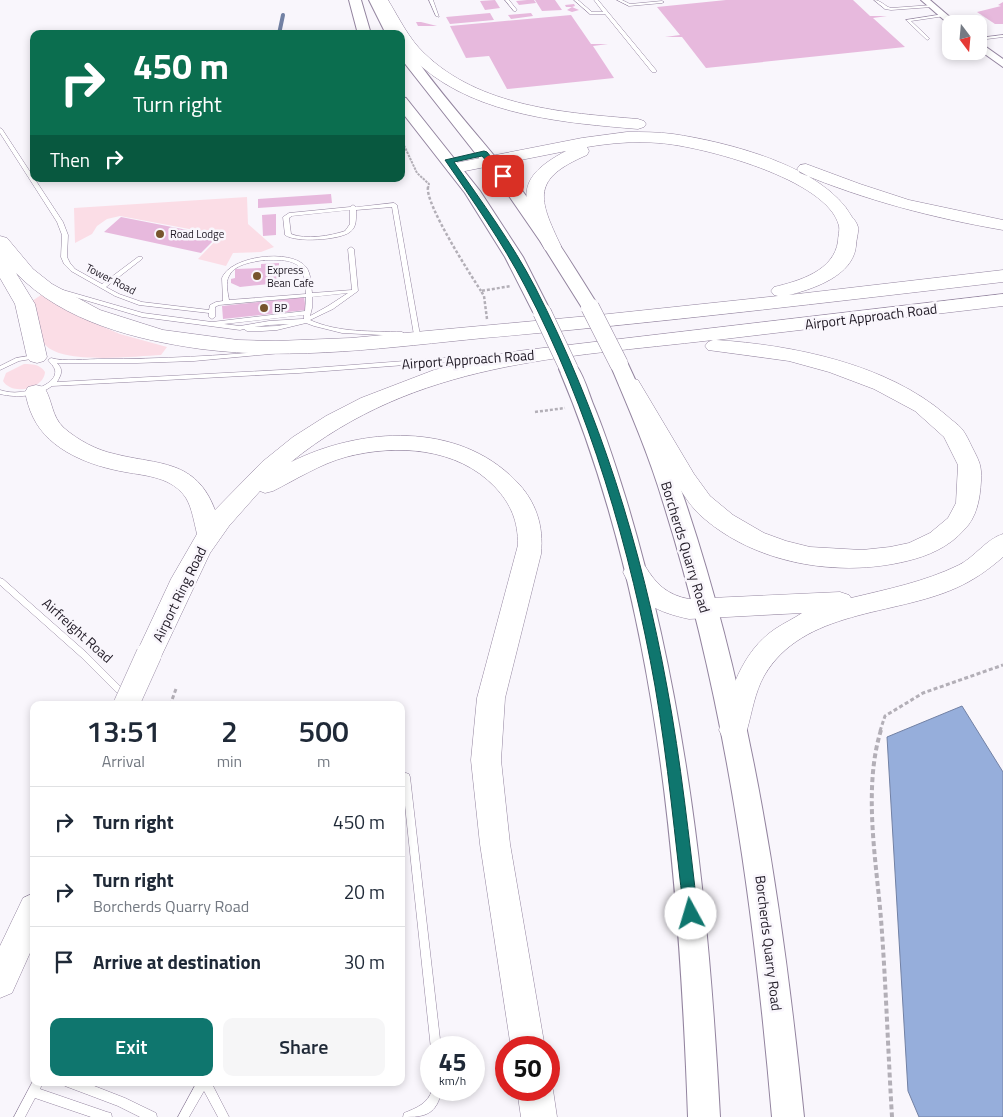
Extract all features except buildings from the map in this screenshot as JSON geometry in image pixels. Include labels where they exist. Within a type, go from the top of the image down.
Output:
[{"type":"main road","points":[[355,0],[364,30]]},
{"type":"main road","points":[[375,0],[391,30]]},
{"type":"main road","points":[[381,0],[399,30]]},
{"type":"main road","points":[[405,39],[419,58],[440,74],[469,90],[507,104],[548,114],[699,133],[742,144],[786,160],[835,182],[902,203],[1003,225]]},
{"type":"main road","name":"Borcherds Quarry Road","points":[[405,54],[438,100],[488,157],[520,199],[590,307],[630,385],[674,501],[706,610],[733,730],[758,864],[779,1022],[788,1117]]},
{"type":"main road","points":[[405,106],[452,164],[514,257],[569,369],[606,466],[636,572],[661,686],[680,812],[696,970],[704,1117]]},
{"type":"main road","points":[[452,164],[610,130],[647,129],[699,133]]},
{"type":"main road","points":[[488,157],[622,137],[674,139],[721,150],[782,171],[806,182],[826,195],[841,210],[848,226],[849,243],[837,264],[826,273],[795,287],[621,320]]},
{"type":"main road","points":[[552,246],[535,207],[535,193],[543,175],[562,160],[594,146],[631,141],[677,142],[721,150]]},
{"type":"main road","points":[[0,242],[24,270],[46,289],[70,304],[97,317],[162,336],[228,346],[308,348]]},
{"type":"main road","points":[[0,242],[3,267],[25,304],[44,359]]},
{"type":"main road","name":"Airport Approach Road","points":[[308,348],[425,336],[621,320],[1003,276]]},
{"type":"main road","name":"Airport Approach Road","points":[[538,354],[1003,300]]},
{"type":"main road","points":[[628,345],[721,346],[759,349],[804,357],[872,379],[926,408],[956,438],[971,466],[972,483],[968,502],[956,523],[942,538],[920,548],[894,556],[868,560],[828,559],[804,556],[780,549],[762,542],[731,525],[705,505],[691,487],[630,385]]},
{"type":"main road","name":"Airport Ring Road","points":[[128,701],[186,573],[209,535],[240,497],[263,473],[293,449],[334,422],[368,403],[441,375],[489,362],[538,354]]},
{"type":"main road","points":[[44,388],[39,406],[48,424],[68,442],[86,452],[108,460],[162,470],[176,476],[188,485],[200,503],[209,535]]},
{"type":"main road","points":[[240,497],[325,455],[369,445],[412,443],[444,448],[460,453],[480,463],[509,487],[526,512],[531,532],[530,554],[491,698],[486,760],[494,844],[526,1036]]},
{"type":"main road","points":[[733,730],[747,682],[759,662],[786,635],[806,623],[820,618],[882,600],[922,592],[964,575],[979,566],[1003,542]]},
{"type":"main road","points":[[636,572],[644,587],[663,601],[682,608],[706,610],[882,600]]},
{"type":"main road","points":[[0,982],[30,917]]},
{"type":"main road","points":[[537,1101],[539,1117]]},
{"type":"street","points":[[928,3],[944,15]]},
{"type":"street","points":[[988,52],[1003,64]]},
{"type":"lane","points":[[431,0],[438,16]]},
{"type":"lane","points":[[507,0],[515,10]]},
{"type":"lane","points":[[576,0],[591,13],[607,12]]},
{"type":"lane","points":[[596,0],[654,71]]},
{"type":"lane","points":[[619,0],[629,5],[662,2]]},
{"type":"lane","points":[[876,0],[886,8],[891,9],[928,3]]},
{"type":"lane","points":[[927,39],[908,20],[942,15]]},
{"type":"lane","points":[[988,38],[1003,36]]},
{"type":"lane","name":"Tower Road","points":[[0,129],[2,136],[30,178]]},
{"type":"lane","name":"Tower Road","points":[[33,182],[60,222],[65,235],[64,257],[67,264],[73,270],[117,296],[140,304],[212,312]]},
{"type":"lane","points":[[307,321],[316,326],[342,331],[425,336],[394,205],[394,195]]},
{"type":"lane","points":[[353,207],[353,224],[352,228],[347,232],[301,238],[291,238],[288,235],[286,217],[291,214],[353,207],[394,205]]},
{"type":"lane","points":[[351,248],[356,291]]},
{"type":"lane","points":[[102,287],[140,258]]},
{"type":"lane","points":[[226,302],[225,279],[231,269],[248,262],[278,258],[291,260],[303,267],[308,294],[307,321]]},
{"type":"lane","points":[[46,289],[142,315],[260,330],[287,327],[307,321],[340,303],[356,291]]},
{"type":"lane","points":[[212,324],[214,304],[356,291]]},
{"type":"lane","points":[[212,324],[308,313]]},
{"type":"lane","name":"Airport Approach Road","points":[[0,368],[18,359],[219,358],[308,348]]},
{"type":"lane","name":"Airport Approach Road","points":[[0,392],[15,396],[44,388],[538,354]]},
{"type":"lane","points":[[44,359],[58,367],[58,373],[44,388]]},
{"type":"lane","name":"Airfreight Road","points":[[0,581],[119,688],[129,701]]},
{"type":"lane","points":[[406,777],[435,1036]]},
{"type":"lane","points":[[79,1086],[121,1102],[152,1117]]},
{"type":"lane","points":[[183,1117],[202,1086]]},
{"type":"lane","points":[[206,1086],[224,1117]]},
{"type":"lane","points":[[18,1117],[35,1088],[107,1117]]},
{"type":"lane","points":[[408,1117],[426,1109],[432,1101]]},
{"type":"path","points":[[405,148],[416,173],[428,184],[427,190],[430,198],[453,248],[484,296],[487,322]]},
{"type":"path","points":[[481,291],[516,285]]},
{"type":"path","points":[[535,412],[570,408]]},
{"type":"path","points":[[892,1117],[882,921],[872,809],[875,748],[885,716],[923,693],[1003,665]]},
{"type":"path","points":[[172,701],[176,689]]},
{"type":"shaded area","points":[[247,197],[248,224],[274,247],[261,252],[233,253],[226,266],[198,259],[221,235],[120,216],[107,219],[97,226],[92,234],[75,243],[74,208]]},
{"type":"shaded area","points":[[41,295],[85,319],[120,334],[167,347],[161,355],[116,358],[80,357],[51,349],[41,338],[32,301]]},
{"type":"shaded area","points":[[24,364],[33,364],[41,367],[45,372],[43,378],[39,383],[27,388],[20,389],[7,386],[3,381],[6,373]]},
{"type":"water","points":[[962,706],[1003,772],[1003,1117],[919,1117],[908,1091],[887,737]]},
{"type":"waterway","points":[[280,30],[283,15]]},
{"type":"place","name":"Road Lodge","points":[[160,234]]},
{"type":"place","name":"Express Bean Cafe","points":[[257,276]]},
{"type":"place","name":"BP","points":[[264,308]]},
{"type":"route","points":[[503,176],[484,154],[449,160],[467,183],[493,223],[530,286],[577,388],[606,466],[636,572],[661,686],[678,800],[691,914]]}]
